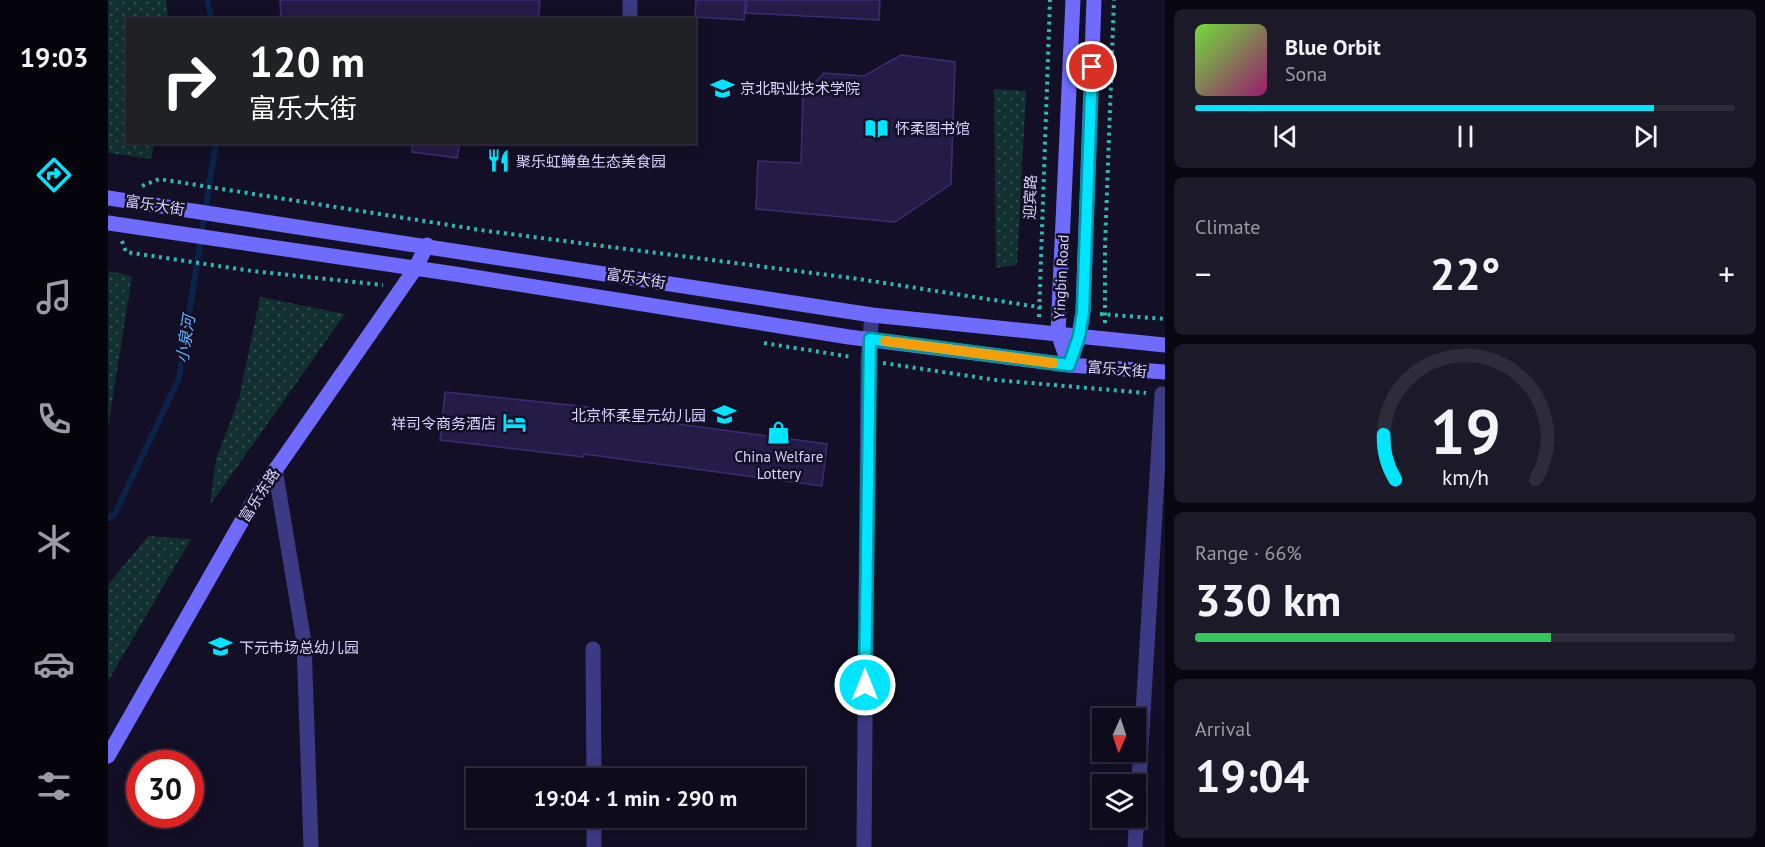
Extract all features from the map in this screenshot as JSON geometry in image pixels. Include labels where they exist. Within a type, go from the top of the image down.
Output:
[{"type":"main road","name":"Yingbin Road","points":[[1069,365],[1058,333],[1073,0]]},
{"type":"main road","name":"Yingbin Road","points":[[1069,365],[1079,336],[1083,312],[1094,0]]},
{"type":"main road","name":"富乐大街","points":[[111,198],[872,315],[1038,333],[1058,333],[1105,341],[1165,345]]},
{"type":"main road","name":"富乐大街","points":[[111,224],[870,339],[1069,365],[1165,372]]},
{"type":"main road","name":"富乐东路","points":[[108,756],[250,505],[415,269],[427,245]]},
{"type":"street","points":[[630,0],[630,18]]},
{"type":"street","points":[[864,847],[872,315]]},
{"type":"street","points":[[1135,847],[1162,394]]},
{"type":"street","points":[[275,469],[304,642],[311,847]]},
{"type":"street","points":[[593,650],[594,768]]},
{"type":"street","points":[[594,828],[594,847]]},
{"type":"path","name":"迎宾路","points":[[1038,333],[1050,0]]},
{"type":"path","name":"富乐大街","points":[[159,179],[487,231],[859,279],[1060,309]]},
{"type":"path","points":[[134,253],[252,271]]},
{"type":"path","points":[[1083,312],[1165,319]]},
{"type":"path","points":[[1036,361],[1061,385]]},
{"type":"green space","points":[[108,0],[166,0],[168,18],[126,18],[126,144],[154,144],[151,159],[108,153]]},
{"type":"green space","points":[[994,89],[1026,91],[1017,265],[996,268]]},
{"type":"green space","points":[[108,271],[132,276],[108,427]]},
{"type":"green space","points":[[260,297],[345,314],[210,505],[216,459],[239,399]]},
{"type":"green space","points":[[148,536],[191,539],[108,681],[108,585]]},
{"type":"building","points":[[280,0],[540,0],[538,18],[281,18]]},
{"type":"building","points":[[696,0],[745,0],[744,20],[695,17]]},
{"type":"building","points":[[747,0],[880,0],[879,20],[746,13]]},
{"type":"building","name":"怀柔图书馆","points":[[901,55],[955,62],[951,184],[895,222],[756,209],[758,161],[801,163],[803,95],[824,73],[864,76]]},
{"type":"building","points":[[413,144],[460,144],[457,158],[412,152]]},
{"type":"building","points":[[445,392],[588,407],[588,412],[827,444],[822,486],[584,454],[583,457],[440,440]]},
{"type":"waterway","name":"小泉河","points":[[207,0],[212,18]]},
{"type":"waterway","name":"小泉河","points":[[108,519],[115,514],[179,378],[216,144]]},
{"type":"slow traffic","points":[[885,341],[1053,363]]},
{"type":"place","name":"京北职业技术学院","points":[[722,88]]},
{"type":"place","name":"怀柔图书馆","points":[[877,128]]},
{"type":"place","name":"聚乐虹鳟鱼生态美食园","points":[[498,161]]},
{"type":"place","name":"北京怀柔星元幼儿园","points":[[724,415]]},
{"type":"place","name":"祥司令商务酒店","points":[[514,423]]},
{"type":"place","name":"China Welfare Lottery","points":[[779,432]]},
{"type":"place","name":"下元市场总幼儿园","points":[[221,647]]},
{"type":"route","points":[[865,685],[870,339],[1069,365],[1079,336],[1083,312],[1092,67]]}]
